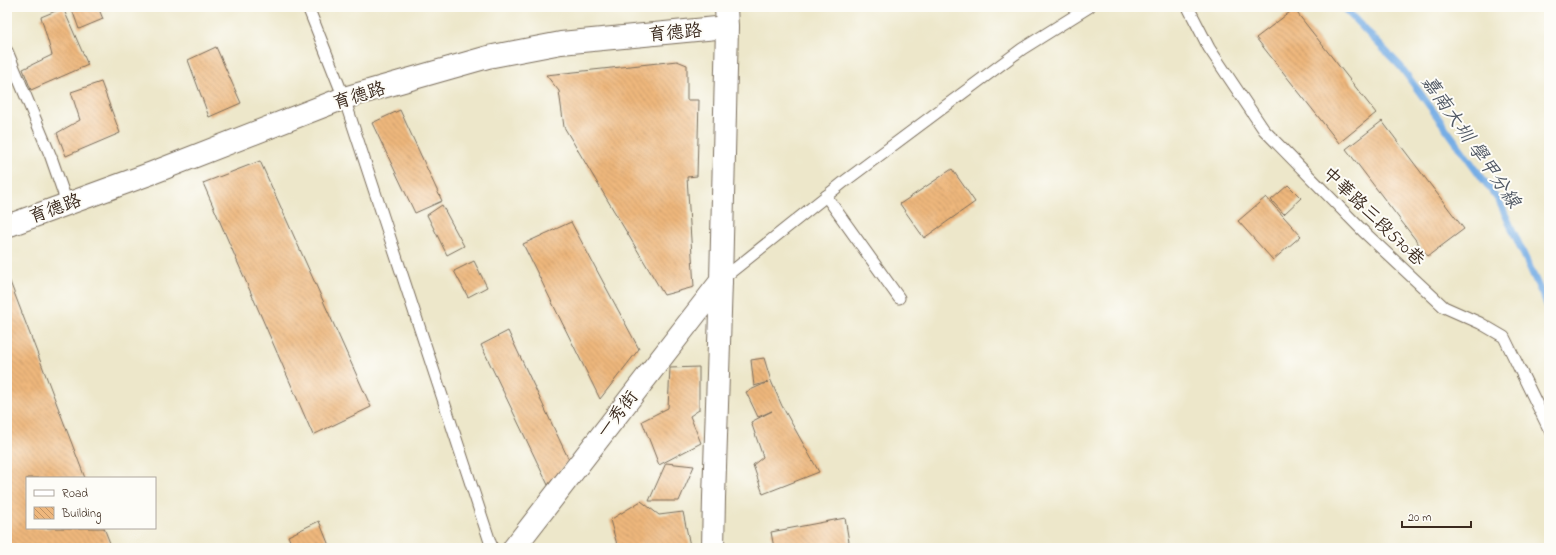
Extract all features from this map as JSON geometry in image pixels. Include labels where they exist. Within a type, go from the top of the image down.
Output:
[{"type":"street","name":"育德路","points":[[7,226],[152,173],[344,98],[488,57],[554,44],[726,17]]},
{"type":"street","points":[[714,548],[726,17]]},
{"type":"street","name":"一秀街","points":[[514,548],[721,281]]},
{"type":"lane","points":[[308,7],[344,98],[492,548]]},
{"type":"lane","points":[[721,281],[826,196],[1022,49],[1089,7]]},
{"type":"lane","name":"中華路三段570巷","points":[[1188,7],[1209,48],[1264,130],[1363,231],[1444,307],[1480,322],[1504,337],[1549,429]]},
{"type":"lane","points":[[7,51],[52,157],[67,203]]},
{"type":"lane","points":[[826,196],[899,298]]},
{"type":"building","points":[[71,7],[98,7],[103,19],[79,29]]},
{"type":"building","points":[[63,8],[88,65],[31,90],[23,69],[52,55],[41,17]]},
{"type":"building","points":[[1294,9],[1376,113],[1339,143],[1256,38]]},
{"type":"building","points":[[216,47],[241,103],[209,117],[188,60]]},
{"type":"building","points":[[677,61],[687,65],[687,100],[699,100],[697,176],[687,177],[694,287],[664,295],[564,127],[559,91],[546,75]]},
{"type":"building","points":[[101,82],[120,133],[66,156],[57,133],[80,120],[71,92]]},
{"type":"building","points":[[400,110],[442,201],[415,213],[372,123]]},
{"type":"building","points":[[1382,121],[1464,229],[1428,256],[1346,149]]},
{"type":"building","points":[[260,161],[371,407],[313,435],[203,183]]},
{"type":"building","points":[[952,169],[975,202],[924,238],[900,204]]},
{"type":"building","points":[[1288,185],[1301,198],[1284,214],[1271,200]]},
{"type":"building","points":[[1266,197],[1301,236],[1273,260],[1238,221]]},
{"type":"building","points":[[442,205],[464,246],[447,255],[427,215]]},
{"type":"building","points":[[571,222],[639,349],[600,399],[523,244]]},
{"type":"building","points":[[474,261],[487,287],[468,297],[454,271]]},
{"type":"building","points":[[7,274],[85,477],[26,477],[26,529],[104,529],[112,548],[9,548],[7,540]]},
{"type":"building","points":[[508,331],[569,460],[548,485],[481,345]]},
{"type":"building","points":[[764,358],[771,381],[782,406],[819,472],[763,494],[753,465],[763,457],[751,422],[772,411],[758,417],[746,392],[768,382],[754,386],[751,360]]},
{"type":"building","points":[[699,367],[699,410],[690,416],[701,443],[659,465],[642,421],[668,408],[670,368]]},
{"type":"building","points":[[666,463],[694,466],[679,501],[649,501]]},
{"type":"building","points":[[641,501],[659,515],[683,512],[690,546],[673,548],[618,548],[610,520]]},
{"type":"building","points":[[845,518],[850,548],[774,548],[771,532]]},
{"type":"building","points":[[319,521],[330,548],[293,548],[288,536]]},
{"type":"waterway","name":"嘉南大圳 學甲分線","points":[[1343,7],[1401,67],[1499,201],[1549,309]]}]
